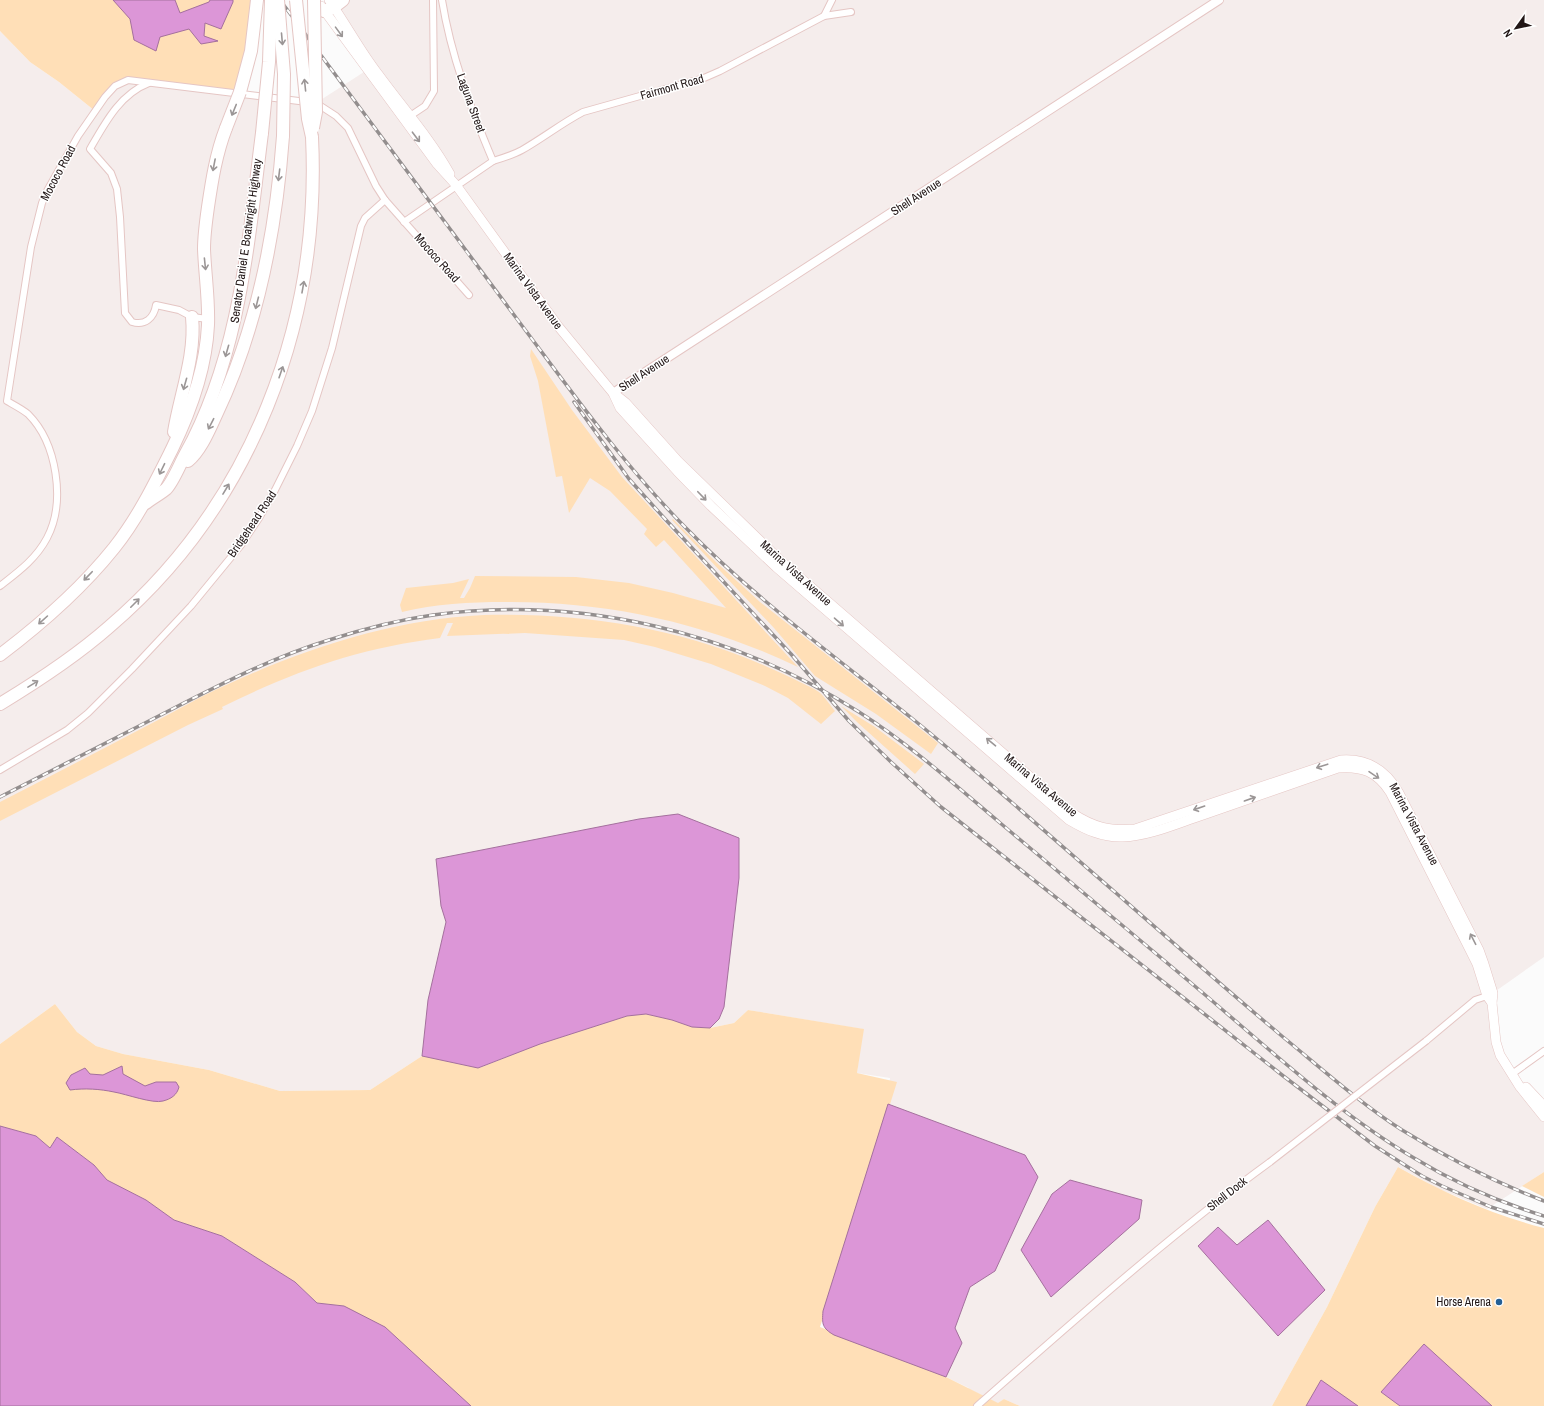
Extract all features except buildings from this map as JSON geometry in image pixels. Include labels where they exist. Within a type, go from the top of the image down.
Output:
[{"type":"highway","name":"Senator Daniel E Boatwright Highway","points":[[0,655],[37,625],[72,593],[115,547],[143,505],[172,449],[188,411],[199,380],[206,349],[208,287],[204,257],[205,234],[214,168],[219,148],[238,99],[247,70],[253,42],[257,0]]},
{"type":"highway","name":"Senator Daniel E Boatwright Highway","points":[[143,505],[167,488],[198,431],[210,402],[230,342],[242,279],[262,133],[269,62],[271,0]]},
{"type":"highway","name":"Senator Daniel E Boatwright Highway","points":[[176,472],[192,458],[205,437],[229,387],[248,337],[258,300],[267,258],[278,186],[283,136],[284,74],[278,0]]},
{"type":"highway","points":[[296,0],[308,119],[312,137]]},
{"type":"highway","points":[[0,704],[73,656],[110,627],[165,571],[195,534],[222,496],[262,420],[277,383],[289,346],[306,270],[313,184],[312,137],[316,112],[315,0]]},
{"type":"highway","points":[[172,449],[179,404],[189,362],[192,339],[192,317]]},
{"type":"main road","name":"Marina Vista Avenue","points":[[315,0],[332,3],[432,158],[456,186],[558,326],[613,393],[620,408],[677,471],[711,506],[806,593],[1069,820],[1096,834],[1110,836],[1138,835],[1194,818],[1338,768],[1365,769],[1385,784],[1477,964],[1489,999],[1496,1042],[1500,1055],[1520,1087],[1544,1117]]},
{"type":"main road","name":"Marina Vista Avenue","points":[[332,3],[377,73],[444,162],[456,186]]},
{"type":"main road","points":[[1512,1074],[1544,1106]]},
{"type":"street","points":[[410,116],[426,106],[434,90],[433,0]]},
{"type":"street","name":"Laguna Street","points":[[442,0],[460,75],[473,114],[493,161]]},
{"type":"street","points":[[824,16],[832,0]]},
{"type":"street","name":"Shell Avenue","points":[[613,393],[1219,0]]},
{"type":"street","name":"Fairmont Road","points":[[493,161],[523,149],[583,112],[704,78],[824,16],[850,12]]},
{"type":"street","name":"Mococo Road","points":[[0,586],[33,558],[46,539],[52,526],[56,511],[56,480],[52,460],[46,443],[38,427],[28,415],[20,408],[7,401],[31,247],[42,203],[47,192],[78,136],[105,96],[115,86],[128,80],[316,103],[336,116],[348,128],[376,186],[385,200],[469,295]]},
{"type":"street","points":[[151,82],[133,91],[122,100],[108,116],[90,149],[111,173],[117,189],[124,306],[126,316],[135,323],[146,322],[153,315],[156,305],[179,310],[192,317],[208,319]]},
{"type":"street","points":[[456,186],[493,161]]},
{"type":"street","name":"Mococo Road","points":[[404,222],[456,186]]},
{"type":"street","name":"Bridgehead Road","points":[[0,770],[67,730],[88,713],[191,606],[241,545],[259,518],[291,459],[312,411],[332,348],[361,226],[365,218],[385,200]]},
{"type":"street","name":"Shell Dock","points":[[977,1406],[1018,1369],[1186,1226],[1426,1041],[1475,1000],[1489,999]]},
{"type":"street","points":[[1512,1074],[1544,1050]]},
{"type":"shaded area","points":[[0,0],[257,0],[240,92],[139,80],[115,86],[95,111],[59,82],[30,62],[0,31]]},
{"type":"shaded area","points":[[113,0],[175,0],[180,13],[209,2],[210,0],[233,0],[233,2],[221,29],[205,23],[204,36],[218,41],[201,44],[189,29],[160,37],[156,51],[134,40],[130,19]]},
{"type":"shaded area","points":[[343,0],[1544,0],[1544,957],[1493,993],[1479,950],[1399,793],[1389,777],[1377,767],[1362,761],[1341,760],[1135,829],[1108,829],[1084,820],[1072,813],[781,561],[678,461],[626,403],[614,394],[619,404],[639,429],[677,471],[711,506],[776,567],[1069,820],[1082,827],[1096,834],[1110,837],[1138,835],[1338,768],[1348,767],[1365,769],[1385,784],[1477,964],[1487,996],[1492,1003],[1496,1042],[1500,1055],[1520,1087],[1544,1117],[1544,1172],[1487,1209],[1439,1189],[1398,1167],[1375,1207],[1327,1307],[1272,1406],[1020,1406],[1004,1399],[995,1406],[949,1406],[969,1388],[946,1377],[834,1335],[826,1330],[822,1322],[823,1311],[888,1104],[890,1078],[857,1073],[862,1029],[748,1010],[734,1023],[710,1028],[692,1027],[672,1020],[646,1014],[627,1016],[540,1044],[478,1068],[422,1056],[370,1090],[280,1091],[209,1070],[123,1054],[96,1046],[77,1032],[55,1004],[0,1044],[0,31],[30,62],[59,82],[95,111],[115,86],[128,80],[240,92],[316,103],[367,70],[437,164],[455,184],[444,162],[377,73],[334,7]]},
{"type":"shaded area","points":[[531,349],[572,410],[622,477],[798,667],[728,638],[692,627],[618,611],[542,603],[478,602],[427,607],[402,612],[400,605],[406,588],[453,583],[469,579],[460,598],[464,598],[475,576],[576,577],[629,583],[673,593],[726,608],[664,540],[656,547],[644,534],[647,529],[610,491],[590,478],[569,513],[562,476],[556,477],[538,381],[530,356]]},
{"type":"shaded area","points":[[673,519],[717,563],[760,602],[938,743],[931,754],[876,714],[815,676],[774,628],[672,520]]},
{"type":"shaded area","points":[[484,615],[554,616],[623,624],[690,639],[756,662],[812,688],[821,694],[835,711],[821,724],[788,698],[765,686],[711,664],[655,647],[624,640],[525,633],[447,636],[453,623],[447,623],[440,638],[410,642],[355,655],[275,682],[222,707],[223,709],[188,725],[0,821],[0,802],[201,697],[269,666],[339,641],[374,632],[447,618]]},
{"type":"shaded area","points":[[841,706],[875,727],[924,764],[915,774]]},
{"type":"shaded area","points":[[678,814],[739,838],[739,878],[724,1007],[719,1019],[710,1028],[692,1027],[672,1020],[646,1014],[627,1016],[540,1044],[478,1068],[422,1056],[428,1000],[446,922],[441,906],[436,859],[639,819]]},
{"type":"shaded area","points":[[55,1004],[77,1032],[96,1046],[123,1054],[209,1070],[280,1091],[370,1090],[422,1056],[479,1068],[540,1044],[627,1016],[646,1014],[672,1020],[692,1027],[710,1028],[734,1023],[748,1010],[864,1029],[857,1073],[897,1082],[820,1327],[946,1377],[998,1403],[1004,1399],[1020,1406],[471,1406],[448,1386],[344,1306],[317,1303],[295,1282],[222,1236],[174,1220],[146,1200],[106,1180],[94,1165],[57,1137],[50,1148],[36,1136],[0,1126],[0,1044]]},
{"type":"shaded area","points":[[122,1066],[123,1074],[145,1086],[156,1082],[176,1082],[179,1087],[178,1090],[171,1098],[159,1102],[103,1090],[70,1090],[66,1083],[71,1075],[85,1068],[90,1074],[103,1075]]},
{"type":"shaded area","points":[[888,1104],[1025,1155],[1038,1177],[995,1271],[970,1287],[955,1328],[962,1343],[946,1377],[834,1335],[825,1328],[823,1322],[823,1311]]},
{"type":"shaded area","points":[[0,1126],[36,1136],[50,1148],[57,1137],[94,1165],[107,1180],[146,1200],[174,1220],[222,1236],[295,1282],[317,1303],[344,1306],[385,1327],[471,1406],[0,1406]]},
{"type":"shaded area","points":[[1398,1167],[1433,1186],[1488,1210],[1544,1228],[1544,1406],[1272,1406],[1327,1307],[1375,1207]]},
{"type":"shaded area","points":[[1544,1172],[1544,1197],[1522,1186]]},
{"type":"shaded area","points":[[1070,1180],[1142,1200],[1139,1219],[1051,1297],[1021,1250],[1052,1194]]},
{"type":"shaded area","points":[[1268,1220],[1325,1290],[1278,1336],[1198,1246],[1218,1227],[1237,1245]]},
{"type":"shaded area","points":[[1424,1344],[1492,1406],[1400,1406],[1381,1392]]},
{"type":"shaded area","points":[[1321,1380],[1358,1406],[1306,1406]]},
{"type":"railway","points":[[280,0],[600,430],[662,503],[738,578],[965,762],[1241,1001],[1356,1097],[1386,1120],[1454,1160],[1489,1178],[1544,1201]]},
{"type":"railway","points":[[574,402],[629,479],[666,520],[791,654],[849,721],[891,762],[941,807],[1282,1075],[1375,1146],[1422,1176],[1442,1186],[1491,1207],[1544,1224]]},
{"type":"railway","points":[[0,797],[258,667],[305,648],[368,629],[407,619],[489,610],[544,610],[600,616],[655,626],[708,641],[761,660],[811,684],[878,724],[931,765],[1302,1078],[1357,1120],[1385,1140],[1445,1176],[1510,1205],[1544,1216]]},
{"type":"place","name":"Horse Arena","points":[[1499,1302]]}]
